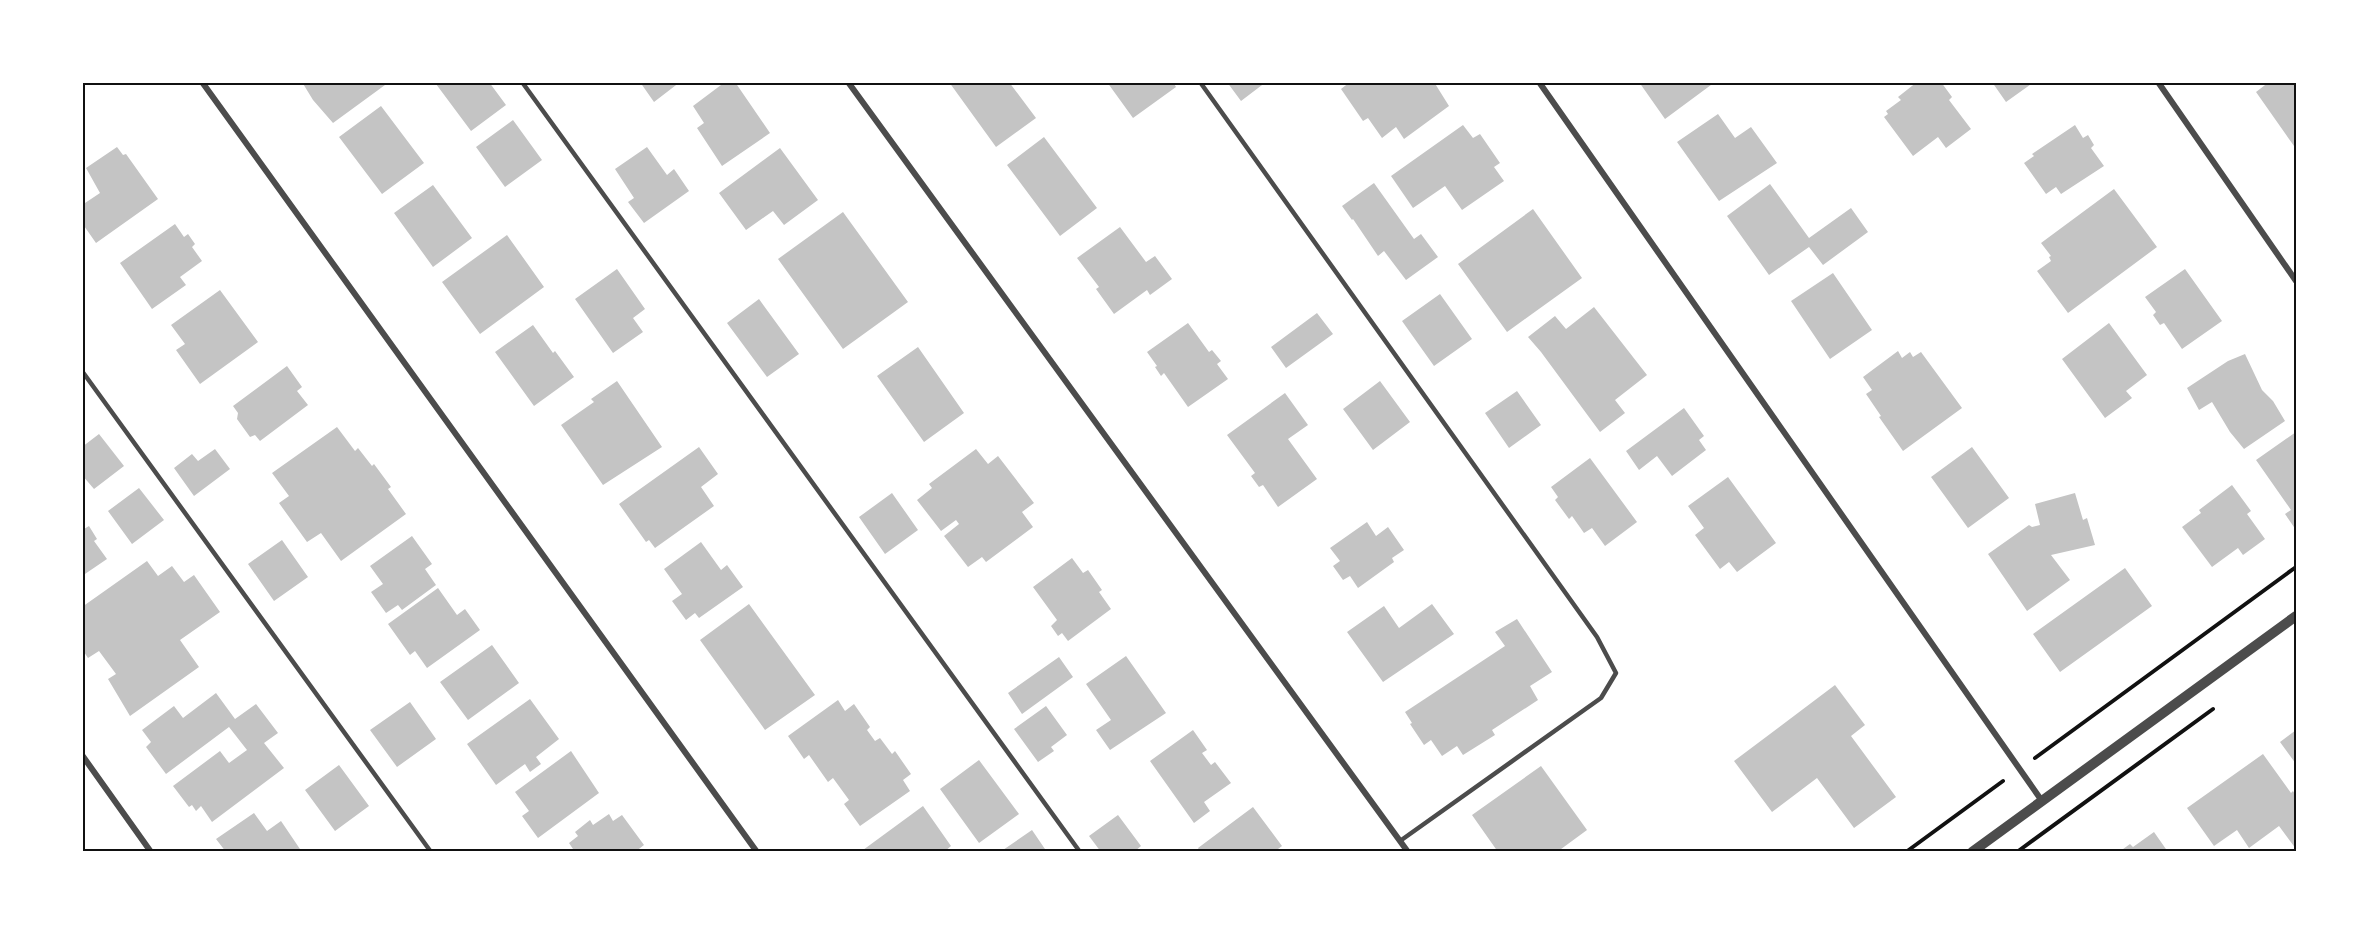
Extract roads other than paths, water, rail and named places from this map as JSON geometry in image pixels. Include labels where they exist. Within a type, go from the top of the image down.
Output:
[{"type":"street","points":[[202,82],[757,852]]},
{"type":"street","points":[[848,82],[1408,852]]},
{"type":"street","points":[[1539,82],[2042,801]]},
{"type":"street","points":[[2158,82],[2296,281]]},
{"type":"street","points":[[1972,852],[2296,616]]},
{"type":"street","points":[[82,755],[151,852]]},
{"type":"lane","points":[[522,82],[1080,852]]},
{"type":"lane","points":[[1200,82],[1597,637],[1616,673],[1600,698],[1400,841]]},
{"type":"lane","points":[[82,371],[431,852]]}]
